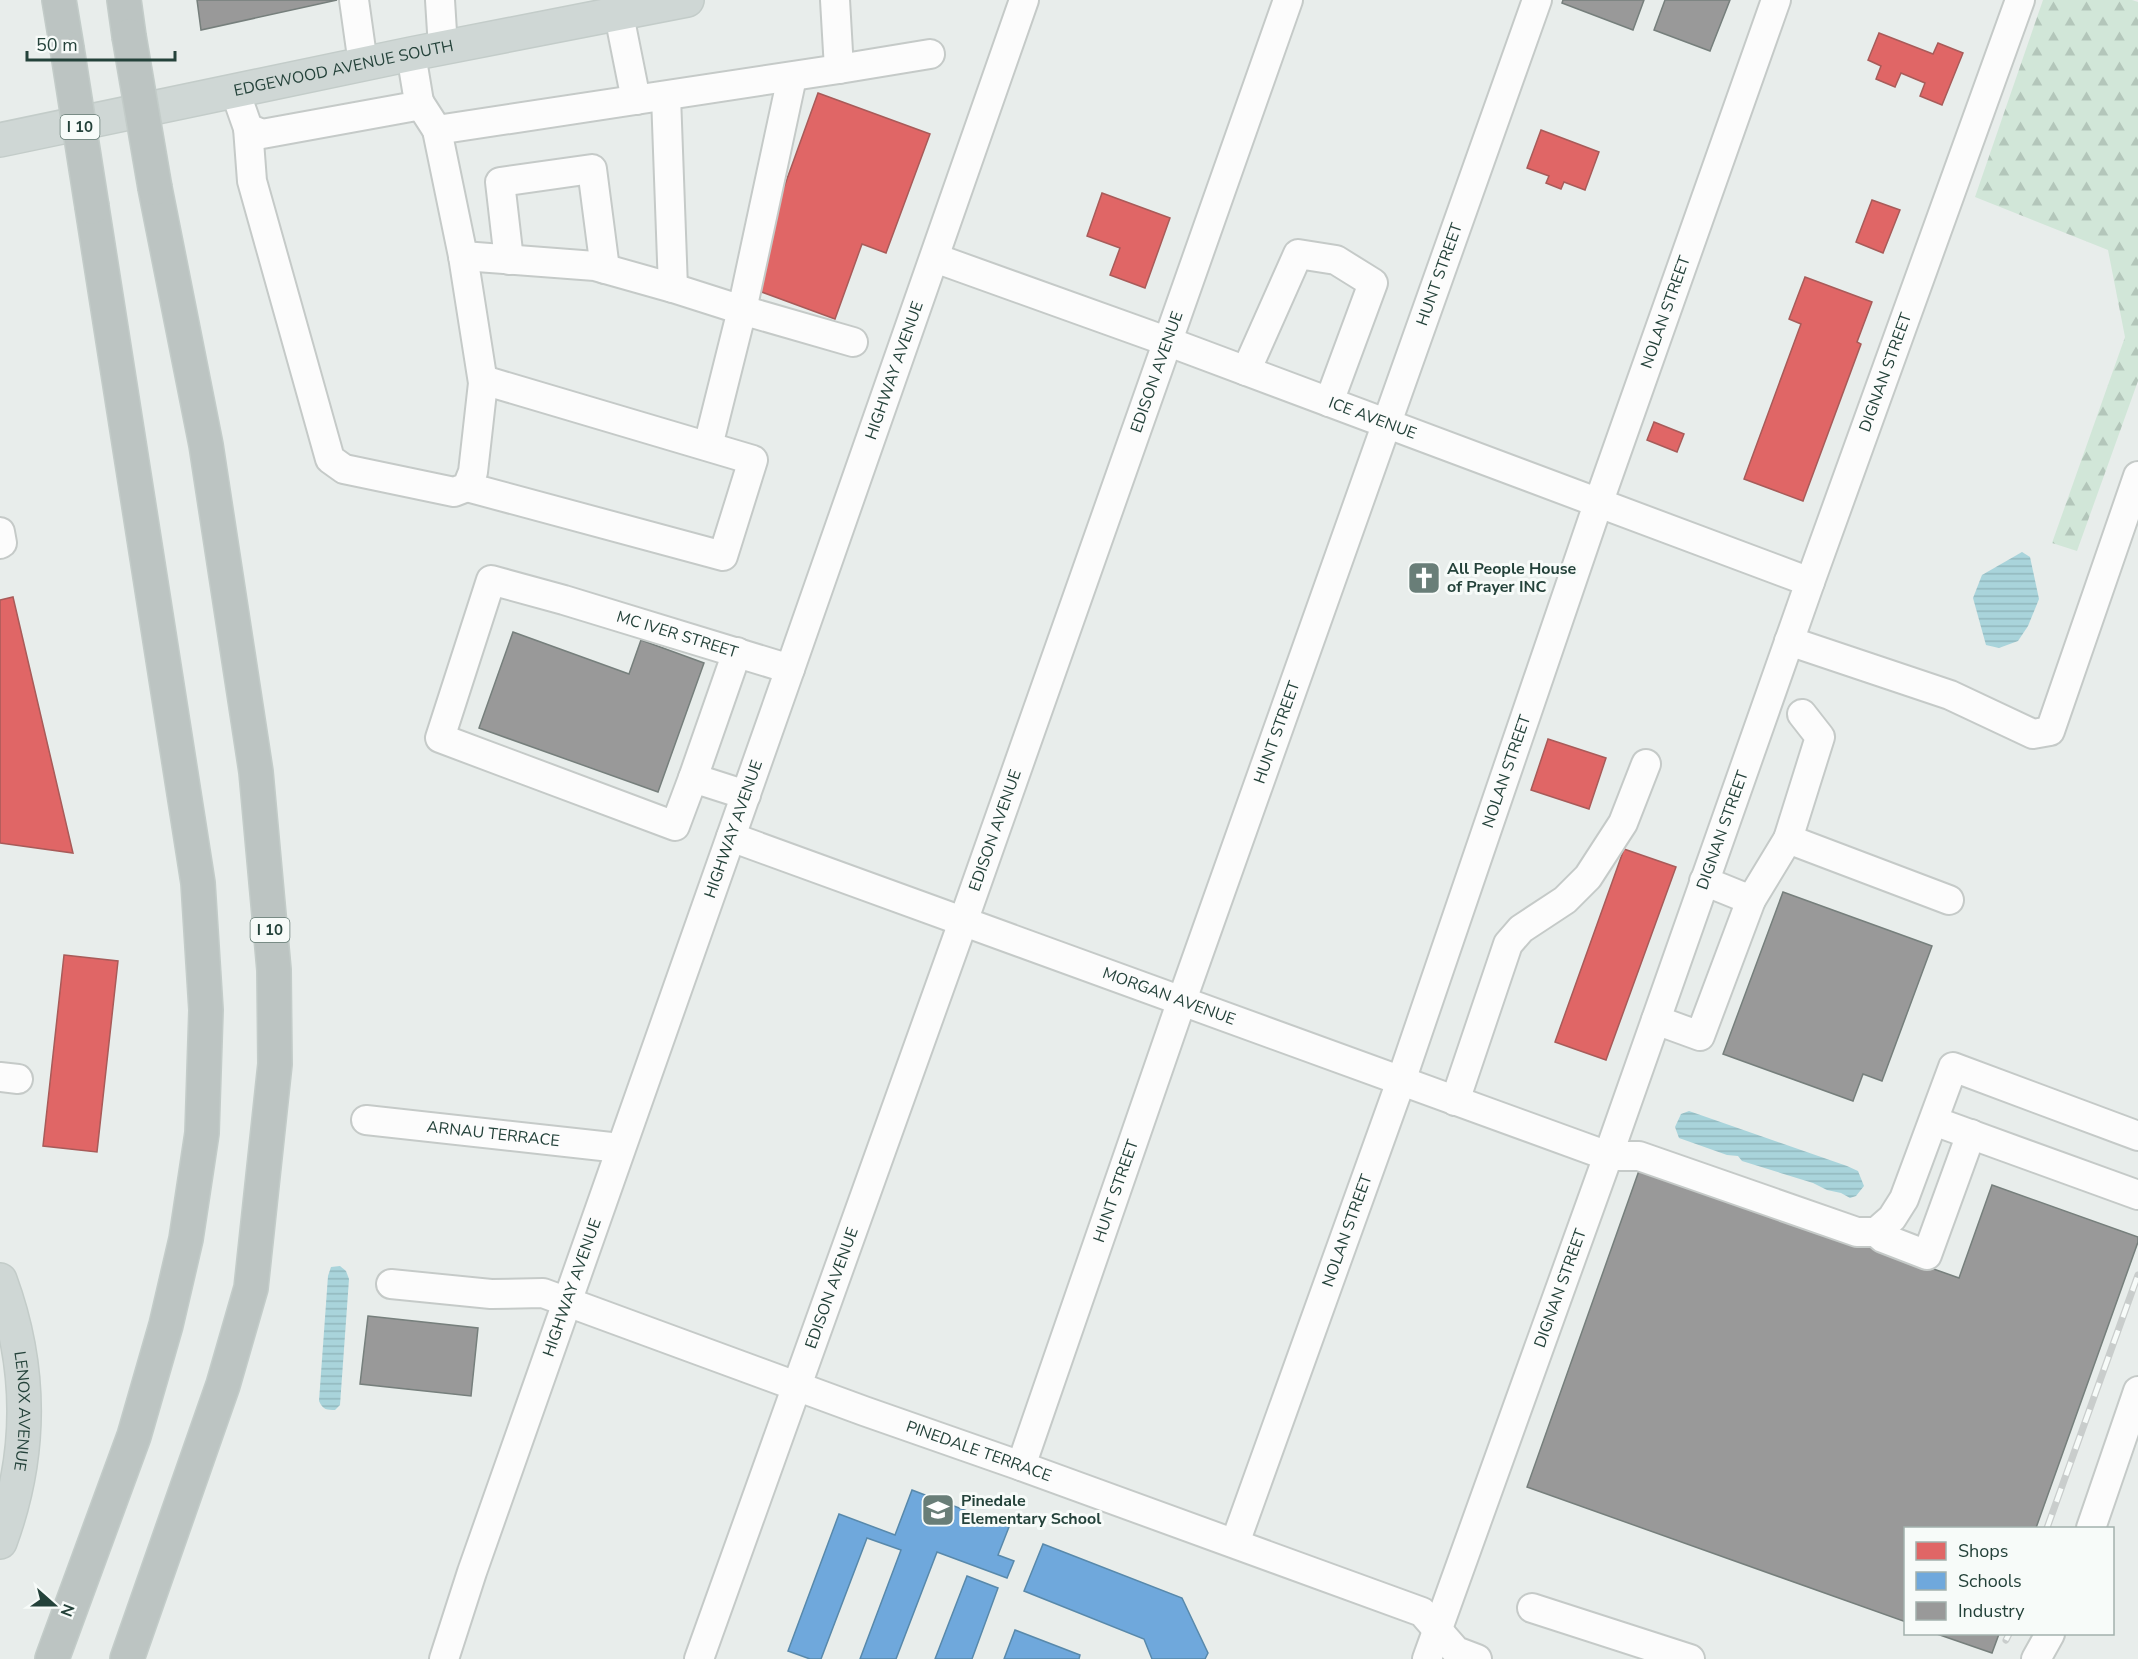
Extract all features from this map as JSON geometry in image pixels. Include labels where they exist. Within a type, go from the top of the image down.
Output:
[{"type":"highway","name":"I 10","points":[[52,1659],[134,1436],[166,1325],[186,1239],[202,1133],[205,1021],[198,883],[59,0]]},
{"type":"highway","name":"I 10","points":[[124,0],[155,188],[206,445],[256,772],[274,970],[275,1064],[251,1288],[223,1385],[127,1659]]},
{"type":"main road","name":"EDGEWOOD AVENUE SOUTH","points":[[0,140],[427,51],[617,7],[687,0]]},
{"type":"main road","name":"LENOX AVENUE","points":[[0,1280],[20,1347],[25,1415],[15,1492],[0,1542]]},
{"type":"street","points":[[354,0],[363,64]]},
{"type":"street","points":[[248,128],[262,134],[416,106],[419,102],[427,51],[440,0]]},
{"type":"street","points":[[835,0],[839,69]]},
{"type":"street","name":"HIGHWAY AVENUE","points":[[444,1659],[472,1572],[620,1148],[1024,0]]},
{"type":"street","name":"EDISON AVENUE","points":[[699,1659],[1169,342],[1288,0]]},
{"type":"street","name":"HUNT STREET","points":[[1021,1466],[1182,1000],[1537,0]]},
{"type":"street","name":"NOLAN STREET","points":[[1235,1544],[1401,1081],[1598,504],[1776,0]]},
{"type":"street","name":"DIGNAN STREET","points":[[1427,1659],[1608,1156],[1809,582],[2020,0]]},
{"type":"street","points":[[617,7],[636,100]]},
{"type":"street","points":[[437,130],[930,54]]},
{"type":"street","points":[[708,446],[742,310],[792,77]]},
{"type":"street","points":[[235,91],[248,128],[252,181],[330,459],[344,469],[454,492],[467,487],[723,556],[753,460],[483,380]]},
{"type":"street","points":[[666,96],[674,288]]},
{"type":"street","points":[[419,102],[437,130],[463,256],[483,380],[473,472],[467,487]]},
{"type":"street","points":[[509,260],[500,182],[592,169],[605,269]]},
{"type":"street","points":[[1246,371],[1298,254],[1336,260],[1373,283],[1329,402]]},
{"type":"street","points":[[463,256],[595,266],[853,342]]},
{"type":"street","name":"ICE AVENUE","points":[[935,258],[1169,342],[1809,582]]},
{"type":"street","points":[[1789,641],[1950,695],[2033,734],[2049,731],[2138,476]]},
{"type":"street","points":[[0,532],[2,543],[0,544]]},
{"type":"street","name":"MC IVER STREET","points":[[693,778],[675,826],[440,738],[491,580],[790,669]]},
{"type":"street","points":[[737,652],[693,778],[746,795]]},
{"type":"street","points":[[1656,1020],[1700,1036],[1751,900],[1788,839],[1820,737],[1802,714]]},
{"type":"street","points":[[1455,1101],[1508,944],[1521,929],[1565,900],[1588,876],[1623,823],[1646,764]]},
{"type":"street","name":"MORGAN AVENUE","points":[[731,837],[1608,1156],[1639,1156],[1857,1232],[1876,1232]]},
{"type":"street","points":[[1788,839],[1949,900]]},
{"type":"street","points":[[1704,881],[1751,900]]},
{"type":"street","points":[[1971,1134],[1927,1255],[1883,1238],[1876,1232],[1892,1218],[1904,1199],[1953,1068],[2138,1136]]},
{"type":"street","name":"ARNAU TERRACE","points":[[366,1120],[620,1148]]},
{"type":"street","points":[[1934,1121],[2138,1195]]},
{"type":"street","name":"PINEDALE TERRACE","points":[[391,1284],[491,1294],[543,1293],[864,1412],[1021,1466],[1422,1612],[1456,1652],[1477,1659]]},
{"type":"street","points":[[2091,1527],[2138,1391]]},
{"type":"street","points":[[1532,1608],[1690,1659]]},
{"type":"street","points":[[2036,1659],[2049,1635]]},
{"type":"green space","points":[[2043,0],[2132,0],[2138,2],[2138,381],[2077,551],[2052,543],[2125,337],[2108,250],[1975,197]]},
{"type":"water","points":[[2022,552],[2030,557],[2039,599],[2028,626],[2018,641],[1999,648],[1986,645],[1973,598],[1982,575]]},
{"type":"water","points":[[1689,1111],[1847,1166],[1858,1171],[1864,1186],[1856,1196],[1850,1198],[1813,1183],[1742,1161],[1738,1156],[1727,1155],[1679,1138],[1675,1127],[1681,1114]]},
{"type":"water","points":[[340,1266],[346,1271],[349,1279],[340,1405],[335,1410],[330,1410],[324,1408],[319,1401],[328,1276],[331,1267]]},
{"type":"building: Shops","points":[[1879,33],[1933,54],[1938,43],[1963,53],[1942,105],[1920,96],[1925,83],[1901,73],[1895,87],[1876,79],[1881,66],[1868,60]]},
{"type":"building: Shops","points":[[818,93],[930,134],[886,253],[862,244],[835,319],[748,287]]},
{"type":"building: Shops","points":[[1541,130],[1599,152],[1585,190],[1564,182],[1561,189],[1546,183],[1549,176],[1527,168]]},
{"type":"building: Shops","points":[[1102,193],[1170,218],[1145,288],[1110,275],[1120,248],[1087,236]]},
{"type":"building: Shops","points":[[1872,200],[1900,210],[1883,253],[1856,242]]},
{"type":"building: Shops","points":[[1805,277],[1872,302],[1857,342],[1861,344],[1803,501],[1744,479],[1801,324],[1789,319]]},
{"type":"building: Shops","points":[[1654,422],[1684,434],[1677,452],[1647,440]]},
{"type":"building: Shops","points":[[13,597],[73,853],[0,843],[0,600]]},
{"type":"building: Shops","points":[[1548,739],[1606,758],[1589,809],[1531,790]]},
{"type":"building: Shops","points":[[1624,849],[1676,867],[1606,1060],[1555,1042]]},
{"type":"building: Shops","points":[[64,955],[118,961],[97,1152],[43,1146]]},
{"type":"building: Schools","points":[[912,1490],[1009,1527],[998,1555],[1014,1561],[1007,1578],[937,1552],[896,1659],[860,1659],[901,1550],[867,1538],[821,1659],[810,1659],[788,1651],[839,1514],[895,1535]]},
{"type":"building: Schools","points":[[1043,1544],[1182,1598],[1208,1653],[1205,1659],[1152,1659],[1144,1639],[1024,1591]]},
{"type":"building: Schools","points":[[967,1576],[998,1588],[972,1659],[935,1659]]},
{"type":"building: Schools","points":[[1015,1630],[1080,1655],[1079,1659],[1004,1659]]},
{"type":"building: Industry","points":[[197,0],[337,0],[201,30]]},
{"type":"building: Industry","points":[[1563,0],[1644,0],[1633,30],[1562,3]]},
{"type":"building: Industry","points":[[1665,0],[1730,0],[1710,51],[1654,30]]},
{"type":"building: Industry","points":[[513,632],[629,674],[641,640],[704,663],[658,792],[479,728]]},
{"type":"building: Industry","points":[[1783,892],[1932,946],[1882,1081],[1863,1074],[1853,1101],[1723,1054]]},
{"type":"building: Industry","points":[[1641,1165],[1959,1278],[1992,1185],[2138,1237],[2036,1527],[1904,1527],[1904,1621],[1527,1487]]},
{"type":"building: Industry","points":[[368,1316],[478,1328],[471,1396],[360,1384]]},
{"type":"building: Industry","points":[[1940,1635],[1999,1635],[1992,1653]]},
{"type":"railway","points":[[2047,1527],[2138,1275]]},
{"type":"railway","points":[[2006,1640],[2008,1635]]},
{"type":"place","name":"All People House of Prayer INC","points":[[1424,578]]},
{"type":"place","name":"Pinedale Elementary School","points":[[938,1510]]}]
